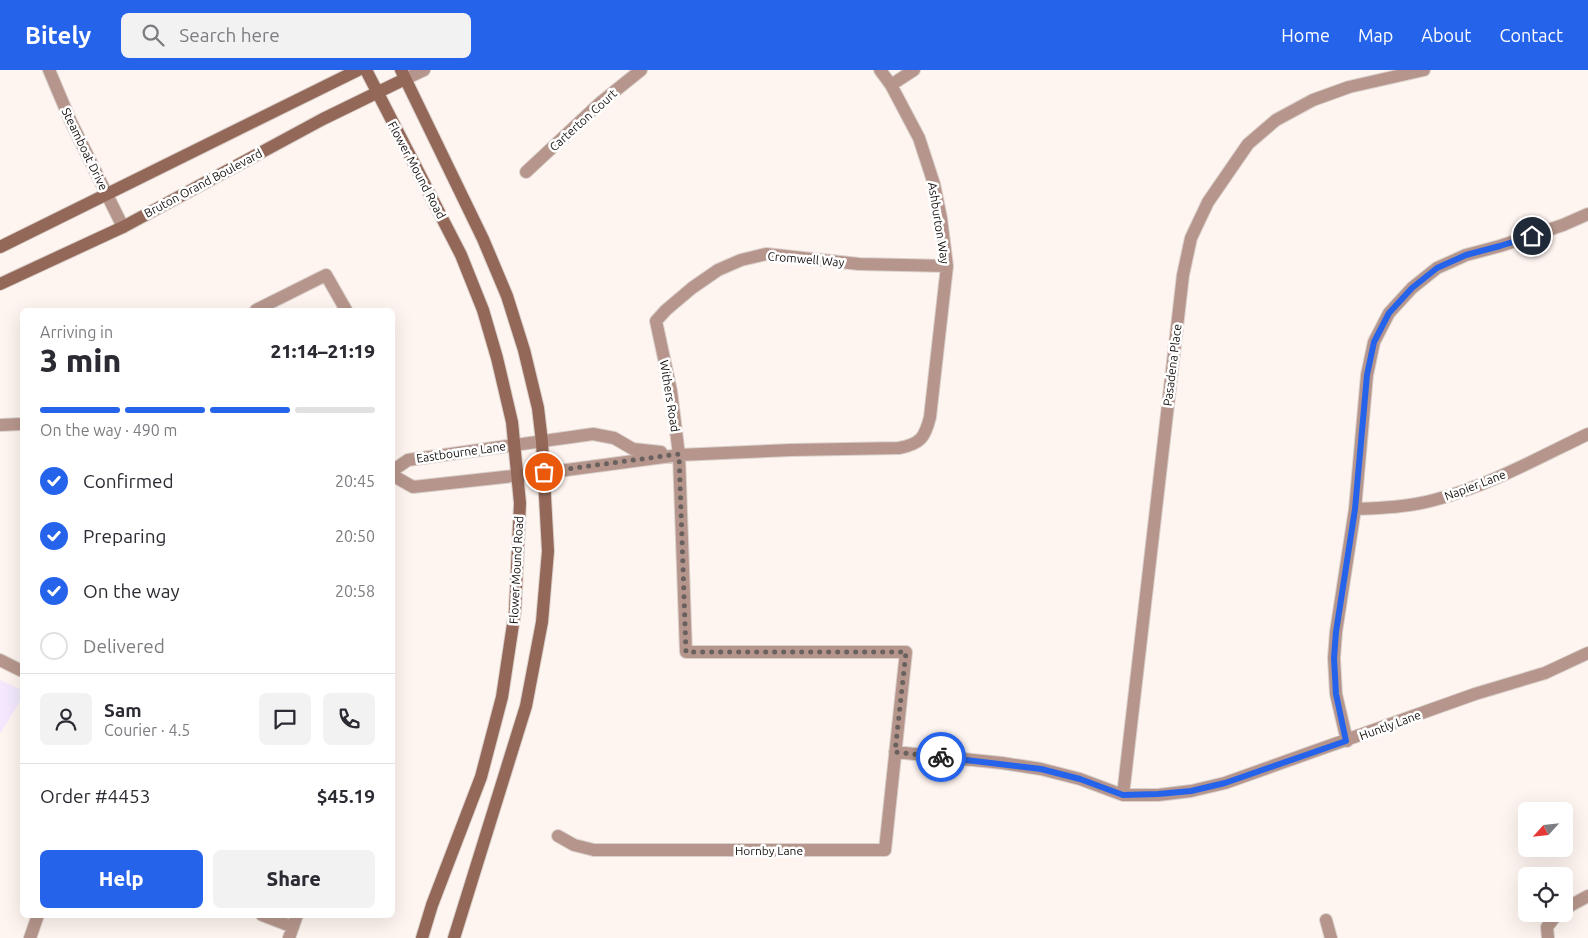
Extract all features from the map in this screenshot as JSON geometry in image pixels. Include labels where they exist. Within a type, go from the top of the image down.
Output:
[{"type":"main road","points":[[0,247],[358,70]]},
{"type":"main road","name":"Flower Mound Road","points":[[366,70],[461,255],[483,310],[512,422],[520,503],[515,611],[502,697],[481,777],[432,905],[422,938]]},
{"type":"main road","points":[[403,75],[483,239],[507,296],[524,350],[538,408],[544,472],[548,551],[542,622],[526,706],[454,938]]},
{"type":"main road","name":"Bruton Orand Boulevard","points":[[0,284],[123,227],[323,119],[377,93],[403,75]]},
{"type":"street","name":"Steamboat Drive","points":[[49,70],[71,122],[123,227]]},
{"type":"street","points":[[403,75],[424,70]]},
{"type":"street","name":"Carterton Court","points":[[526,172],[600,103],[642,70]]},
{"type":"street","name":"Ashburton Way","points":[[880,70],[891,85],[919,138],[934,184],[941,218],[947,266],[930,416]]},
{"type":"street","points":[[891,85],[914,70]]},
{"type":"street","name":"Pasadena Place","points":[[1123,795],[1183,275],[1191,238],[1208,202],[1232,166],[1248,144],[1276,120],[1313,100],[1349,87],[1424,70]]},
{"type":"street","points":[[1346,741],[1336,694],[1334,658],[1336,632],[1355,509],[1367,375],[1374,342],[1389,313],[1412,288],[1437,268],[1466,255],[1563,225],[1588,214]]},
{"type":"street","name":"Cromwell Way","points":[[656,321],[692,288],[718,270],[741,260],[766,254],[859,264],[947,266]]},
{"type":"street","points":[[260,308],[326,275],[345,308]]},
{"type":"street","name":"Withers Road","points":[[656,321],[671,391],[679,454],[686,652],[906,652],[895,752]]},
{"type":"street","name":"Eastbourne Lane","points":[[395,475],[413,487],[679,454],[899,448],[910,446],[920,441],[927,430],[930,416]]},
{"type":"street","points":[[0,425],[20,424]]},
{"type":"street","name":"Eastbourne Lane","points":[[395,471],[408,460],[593,434],[614,438],[633,449],[679,454]]},
{"type":"street","name":"Napier Lane","points":[[1355,509],[1388,508],[1433,501],[1507,473],[1588,434]]},
{"type":"street","name":"Huntly Lane","points":[[895,752],[1041,769],[1080,779],[1123,795],[1174,793],[1225,783],[1474,694],[1545,672],[1588,653]]},
{"type":"street","points":[[0,660],[20,670]]},
{"type":"street","name":"Hornby Lane","points":[[558,836],[574,845],[594,850],[885,850],[895,752]]},
{"type":"street","points":[[1573,904],[1588,896]]},
{"type":"street","points":[[30,938],[37,918]]},
{"type":"street","points":[[270,918],[293,927]]},
{"type":"street","points":[[1326,920],[1331,938]]},
{"type":"street","points":[[1548,938],[1548,927],[1551,922]]},
{"type":"shaded area","points":[[0,680],[20,689],[20,701],[0,734]]},
{"type":"way so far","points":[[544,472],[679,454],[686,652],[906,652],[895,752],[941,757]]},
{"type":"route","points":[[941,757],[1041,769],[1080,779],[1123,795],[1158,794],[1191,791],[1225,783],[1346,741],[1336,694],[1334,658],[1336,632],[1355,509],[1367,375],[1374,342],[1389,313],[1412,288],[1437,268],[1466,255],[1532,236]]}]
